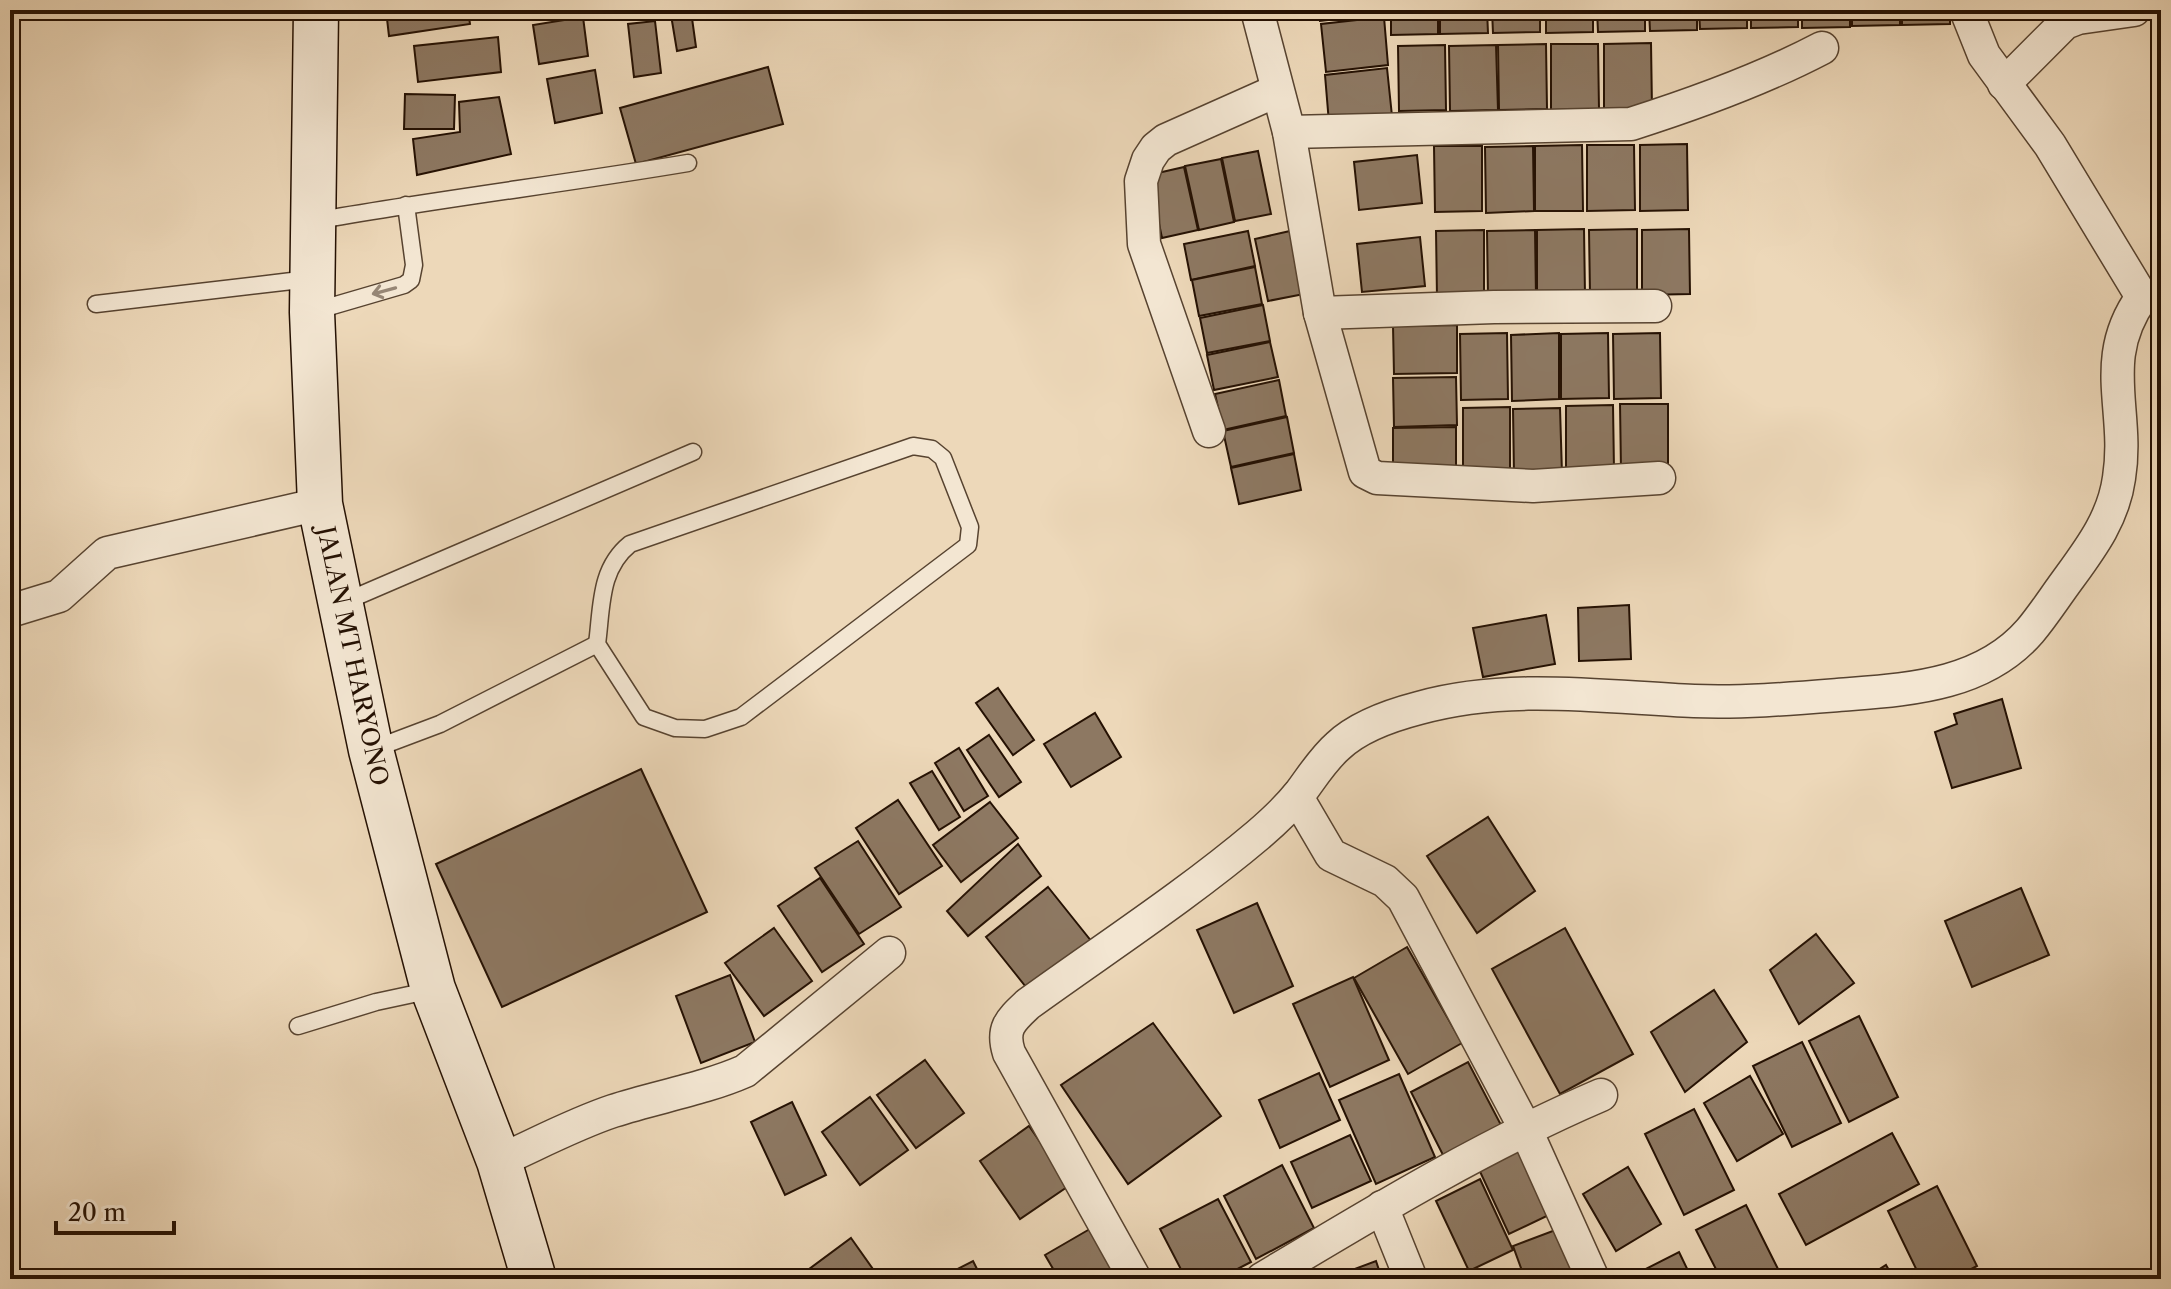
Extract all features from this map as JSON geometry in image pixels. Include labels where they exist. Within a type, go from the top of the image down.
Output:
[{"type":"main road","name":"JALAN MT HARYONO","points":[[316,10],[312,296],[320,504],[371,750],[433,989],[499,1161],[534,1279]]},
{"type":"street","points":[[1257,10],[1289,132],[1320,313],[1361,466],[1371,477],[1533,486],[1659,478]]},
{"type":"street","points":[[1135,1279],[1009,1053],[1005,1040],[1008,1026],[1028,1004],[1259,834],[1297,797],[1341,742],[1417,708],[1509,694],[1699,701],[1811,697],[1921,687],[1954,679],[1981,669],[2010,651],[2030,631],[2098,537],[2112,511],[2120,463],[2117,374],[2120,341],[2129,316],[2154,296],[2050,145],[2009,79],[1984,55],[1966,10]]},
{"type":"street","points":[[2009,79],[2065,23],[2078,18],[2134,10]]},
{"type":"street","points":[[1289,132],[1631,124],[1780,70],[1822,48]]},
{"type":"street","points":[[1209,431],[1144,244],[1141,181],[1148,160],[1166,140],[1276,91]]},
{"type":"street","points":[[1320,313],[1655,306]]},
{"type":"street","points":[[10,611],[59,596],[107,553],[320,504]]},
{"type":"street","points":[[1297,797],[1331,855],[1385,881],[1403,898],[1525,1128],[1593,1279]]},
{"type":"street","points":[[499,1161],[610,1112],[724,1080],[745,1071],[889,953]]},
{"type":"street","points":[[1262,1279],[1382,1207],[1525,1128],[1601,1095]]},
{"type":"street","points":[[1382,1207],[1411,1279]]},
{"type":"lane","points":[[312,221],[568,184],[688,163]]},
{"type":"lane","points":[[96,304],[292,281],[312,296],[404,285],[411,280],[414,265],[406,205]]},
{"type":"lane","points":[[913,446],[932,449],[943,458],[970,527],[968,545],[741,717],[705,729],[675,728],[644,717],[597,644],[607,572],[616,555],[630,544],[913,446]]},
{"type":"lane","points":[[339,604],[693,452]]},
{"type":"lane","points":[[371,750],[440,724],[597,644]]},
{"type":"lane","points":[[298,1026],[376,1002],[433,989]]},
{"type":"building","points":[[386,10],[468,10],[470,24],[389,36]]},
{"type":"building","points":[[1319,10],[1383,10],[1383,14],[1320,21]]},
{"type":"building","points":[[1391,10],[1438,10],[1438,34],[1391,35]]},
{"type":"building","points":[[1440,10],[1487,10],[1488,33],[1440,34]]},
{"type":"building","points":[[1492,10],[1540,10],[1540,32],[1493,33]]},
{"type":"building","points":[[1546,10],[1593,10],[1593,32],[1546,33]]},
{"type":"building","points":[[1597,10],[1645,10],[1645,31],[1598,32]]},
{"type":"building","points":[[1649,10],[1697,10],[1697,30],[1650,31]]},
{"type":"building","points":[[1699,10],[1747,10],[1747,28],[1700,29]]},
{"type":"building","points":[[1751,10],[1798,10],[1798,27],[1751,28]]},
{"type":"building","points":[[1802,10],[1850,10],[1850,27],[1802,28]]},
{"type":"building","points":[[1852,10],[1900,10],[1900,25],[1852,26]]},
{"type":"building","points":[[1902,10],[1950,10],[1950,24],[1902,25]]},
{"type":"building","points":[[691,11],[696,47],[677,51],[671,15]]},
{"type":"building","points":[[583,17],[588,56],[539,64],[533,25]]},
{"type":"building","points":[[1384,17],[1388,65],[1326,72],[1321,24]]},
{"type":"building","points":[[655,21],[661,73],[634,77],[628,24]]},
{"type":"building","points":[[498,37],[501,72],[418,82],[414,46]]},
{"type":"building","points":[[1651,43],[1652,109],[1604,109],[1604,44]]},
{"type":"building","points":[[1546,44],[1547,109],[1499,110],[1498,45]]},
{"type":"building","points":[[1551,44],[1598,44],[1599,109],[1551,110]]},
{"type":"building","points":[[1445,45],[1446,110],[1399,111],[1398,46]]},
{"type":"building","points":[[1496,45],[1498,110],[1450,111],[1449,46]]},
{"type":"building","points":[[768,67],[783,124],[636,164],[620,108]]},
{"type":"building","points":[[1387,68],[1392,116],[1329,123],[1325,75]]},
{"type":"building","points":[[595,70],[602,113],[555,123],[547,79]]},
{"type":"building","points":[[405,94],[455,95],[454,129],[404,129]]},
{"type":"building","points":[[499,97],[511,154],[417,175],[413,139],[460,132],[459,102]]},
{"type":"building","points":[[1687,144],[1688,210],[1640,211],[1640,145]]},
{"type":"building","points":[[1582,145],[1583,211],[1535,211],[1535,146]]},
{"type":"building","points":[[1587,145],[1634,145],[1635,210],[1587,211]]},
{"type":"building","points":[[1434,146],[1482,146],[1482,211],[1435,212]]},
{"type":"building","points":[[1533,146],[1534,211],[1486,213],[1485,147]]},
{"type":"building","points":[[1258,151],[1271,214],[1235,221],[1222,158]]},
{"type":"building","points":[[1417,155],[1422,203],[1359,210],[1354,162]]},
{"type":"building","points":[[1221,159],[1234,222],[1199,230],[1185,166]]},
{"type":"building","points":[[1184,167],[1198,230],[1162,238],[1149,175]]},
{"type":"building","points":[[1584,229],[1585,295],[1537,296],[1537,230]]},
{"type":"building","points":[[1637,229],[1637,294],[1590,295],[1589,230]]},
{"type":"building","points":[[1689,229],[1690,294],[1642,295],[1642,230]]},
{"type":"building","points":[[1484,230],[1484,296],[1437,297],[1436,231]]},
{"type":"building","points":[[1535,230],[1536,296],[1488,296],[1487,231]]},
{"type":"building","points":[[1248,231],[1255,266],[1191,280],[1184,244]]},
{"type":"building","points":[[1290,231],[1304,294],[1268,301],[1255,239]]},
{"type":"building","points":[[1420,237],[1425,286],[1362,292],[1357,244]]},
{"type":"building","points":[[1255,267],[1262,304],[1199,316],[1192,280]]},
{"type":"building","points":[[1263,305],[1270,341],[1207,353],[1200,318]]},
{"type":"building","points":[[1457,325],[1457,373],[1394,374],[1393,326]]},
{"type":"building","points":[[1507,333],[1508,399],[1461,400],[1460,334]]},
{"type":"building","points":[[1559,333],[1559,399],[1512,401],[1511,335]]},
{"type":"building","points":[[1608,333],[1609,398],[1561,399],[1561,334]]},
{"type":"building","points":[[1660,333],[1661,398],[1614,399],[1613,334]]},
{"type":"building","points":[[1270,342],[1278,377],[1214,390],[1207,355]]},
{"type":"building","points":[[1456,377],[1457,425],[1394,427],[1393,378]]},
{"type":"building","points":[[1279,380],[1286,416],[1223,430],[1215,394]]},
{"type":"building","points":[[1620,404],[1668,404],[1668,469],[1621,470]]},
{"type":"building","points":[[1613,405],[1614,470],[1566,471],[1566,406]]},
{"type":"building","points":[[1510,407],[1510,472],[1463,474],[1463,408]]},
{"type":"building","points":[[1560,408],[1562,474],[1514,475],[1513,409]]},
{"type":"building","points":[[1287,417],[1294,453],[1231,467],[1223,431]]},
{"type":"building","points":[[1456,427],[1456,476],[1393,476],[1393,428]]},
{"type":"building","points":[[1294,454],[1301,490],[1239,504],[1231,468]]},
{"type":"building","points":[[1629,605],[1631,659],[1579,661],[1578,608]]},
{"type":"building","points":[[1546,615],[1555,664],[1483,677],[1473,628]]},
{"type":"building","points":[[998,688],[1034,740],[1013,755],[976,703]]},
{"type":"building","points":[[2002,699],[2021,768],[1952,788],[1935,732],[1957,724],[1954,714]]},
{"type":"building","points":[[1095,713],[1121,757],[1071,787],[1044,744]]},
{"type":"building","points":[[989,735],[1021,782],[999,797],[967,750]]},
{"type":"building","points":[[959,748],[988,796],[964,811],[935,763]]},
{"type":"building","points":[[641,769],[707,912],[502,1007],[436,864]]},
{"type":"building","points":[[932,771],[960,817],[939,830],[910,783]]},
{"type":"building","points":[[898,800],[942,866],[899,894],[856,828]]},
{"type":"building","points":[[990,802],[1018,838],[961,882],[933,845]]},
{"type":"building","points":[[1488,817],[1535,891],[1477,933],[1427,856]]},
{"type":"building","points":[[858,841],[901,907],[859,934],[815,868]]},
{"type":"building","points":[[1018,844],[1041,876],[968,936],[947,911]]},
{"type":"building","points":[[820,878],[864,944],[822,972],[778,906]]},
{"type":"building","points":[[1048,887],[1092,942],[1030,992],[986,937]]},
{"type":"building","points":[[2021,888],[2049,955],[1972,987],[1945,921]]},
{"type":"building","points":[[1257,903],[1293,986],[1234,1013],[1197,930]]},
{"type":"building","points":[[774,928],[812,981],[764,1016],[725,963]]},
{"type":"building","points":[[1565,928],[1633,1054],[1560,1094],[1492,969]]},
{"type":"building","points":[[1816,934],[1854,983],[1799,1024],[1770,970]]},
{"type":"building","points":[[1407,947],[1462,1043],[1408,1074],[1354,978]]},
{"type":"building","points":[[730,975],[755,1042],[701,1063],[676,996]]},
{"type":"building","points":[[1353,977],[1389,1060],[1330,1087],[1293,1004]]},
{"type":"building","points":[[1714,990],[1747,1042],[1685,1092],[1651,1032]]},
{"type":"building","points":[[1859,1016],[1898,1097],[1849,1122],[1809,1041]]},
{"type":"building","points":[[1153,1023],[1221,1116],[1128,1184],[1061,1085]]},
{"type":"building","points":[[1802,1042],[1841,1123],[1792,1147],[1753,1066]]},
{"type":"building","points":[[925,1060],[964,1113],[916,1148],[877,1095]]},
{"type":"building","points":[[1468,1062],[1501,1125],[1443,1155],[1411,1092]]},
{"type":"building","points":[[1319,1073],[1340,1120],[1280,1148],[1259,1100]]},
{"type":"building","points":[[1399,1074],[1435,1157],[1376,1184],[1339,1100]]},
{"type":"building","points":[[1750,1076],[1783,1134],[1737,1161],[1704,1103]]},
{"type":"building","points":[[870,1097],[908,1150],[860,1185],[822,1132]]},
{"type":"building","points":[[792,1102],[826,1175],[785,1195],[751,1122]]},
{"type":"building","points":[[1694,1109],[1734,1190],[1684,1215],[1645,1134]]},
{"type":"building","points":[[1029,1126],[1070,1185],[1020,1219],[980,1161]]},
{"type":"building","points":[[1892,1133],[1919,1184],[1806,1245],[1779,1194]]},
{"type":"building","points":[[1350,1135],[1371,1181],[1312,1208],[1291,1162]]},
{"type":"building","points":[[1520,1142],[1553,1213],[1509,1234],[1476,1163]]},
{"type":"building","points":[[1282,1165],[1314,1228],[1256,1259],[1224,1196]]},
{"type":"building","points":[[1628,1167],[1661,1224],[1616,1251],[1583,1194]]},
{"type":"building","points":[[1480,1179],[1513,1250],[1469,1271],[1436,1201]]},
{"type":"building","points":[[1937,1186],[1977,1266],[1952,1279],[1921,1279],[1888,1211]]},
{"type":"building","points":[[1218,1199],[1251,1262],[1218,1279],[1186,1279],[1160,1229]]},
{"type":"building","points":[[1746,1205],[1783,1279],[1721,1279],[1696,1230]]},
{"type":"building","points":[[1095,1226],[1125,1279],[1059,1279],[1045,1255]]},
{"type":"building","points":[[1558,1229],[1577,1279],[1525,1279],[1513,1246]]},
{"type":"building","points":[[851,1238],[880,1279],[804,1279],[801,1275]]},
{"type":"building","points":[[1679,1252],[1692,1279],[1630,1279],[1630,1277]]},
{"type":"building","points":[[973,1261],[982,1279],[940,1279],[940,1278]]},
{"type":"building","points":[[1376,1261],[1382,1279],[1328,1279]]},
{"type":"building","points":[[1886,1265],[1894,1279],[1864,1279]]}]
